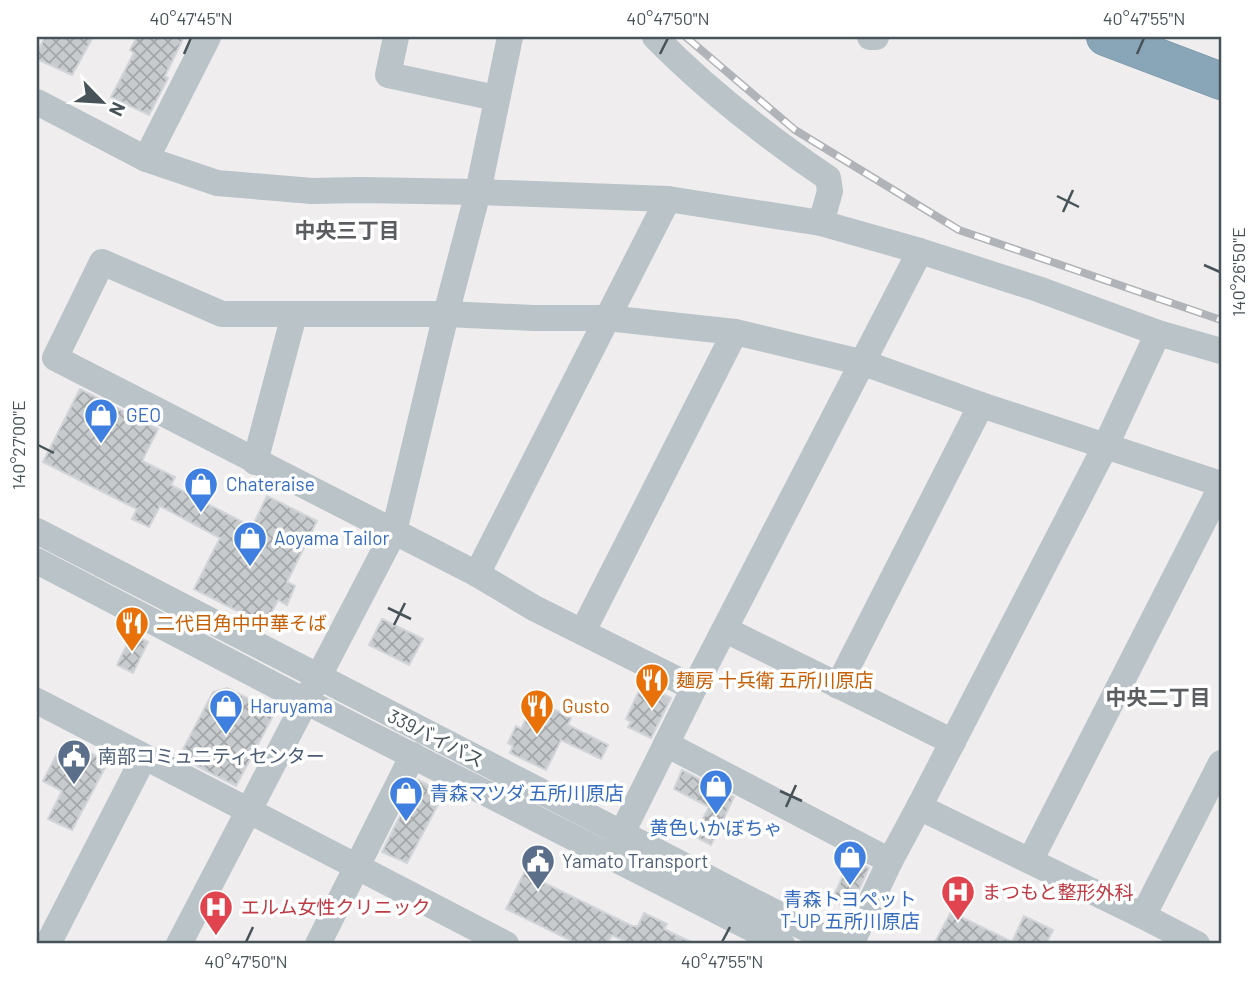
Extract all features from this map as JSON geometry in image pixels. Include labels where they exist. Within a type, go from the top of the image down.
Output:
[{"type":"highway","points":[[1105,37],[1221,81]]},
{"type":"street","points":[[146,159],[208,37]]},
{"type":"street","points":[[396,37],[388,75],[496,98]]},
{"type":"street","points":[[179,944],[394,532],[478,192],[510,37]]},
{"type":"street","points":[[654,37],[689,71],[769,137],[828,178],[831,191],[821,223]]},
{"type":"street","points":[[870,37],[876,37]]},
{"type":"street","points":[[37,102],[146,159],[217,184],[271,189],[478,192],[668,200],[821,223],[920,251],[1221,351]]},
{"type":"street","points":[[477,574],[668,200]]},
{"type":"street","points":[[37,561],[413,755],[616,844],[920,251]]},
{"type":"street","points":[[694,688],[534,608],[477,574],[55,358],[102,262],[222,314],[446,314],[607,318],[735,332],[864,363],[1221,486],[1030,860]]},
{"type":"street","points":[[255,462],[294,315]]},
{"type":"street","points":[[583,631],[735,332]]},
{"type":"street","points":[[850,944],[890,861],[1106,445],[1158,332]]},
{"type":"street","points":[[838,686],[981,405]]},
{"type":"street","name":"339バイパス","points":[[37,531],[317,677],[616,844],[746,924],[836,944]]},
{"type":"street","points":[[726,629],[953,742]]},
{"type":"street","points":[[37,701],[358,867],[463,934],[506,944]]},
{"type":"street","points":[[666,744],[890,861]]},
{"type":"street","points":[[318,944],[413,755]]},
{"type":"street","points":[[48,944],[144,757]]},
{"type":"street","points":[[1143,916],[1221,764]]},
{"type":"street","points":[[919,807],[1197,944]]},
{"type":"street","points":[[746,924],[782,944]]},
{"type":"building","points":[[45,37],[93,37],[72,75],[37,59]]},
{"type":"building","points":[[137,37],[184,37],[165,76],[168,78],[149,115],[111,97],[134,53],[130,50]]},
{"type":"building","points":[[80,389],[158,429],[142,461],[175,477],[171,485],[252,527],[267,496],[317,521],[287,582],[295,586],[287,605],[278,600],[265,625],[194,589],[220,538],[160,506],[149,527],[132,519],[137,509],[43,462]]},
{"type":"building","points":[[382,619],[423,639],[409,665],[369,645]]},
{"type":"building","name":"二代目角中中華そば","points":[[132,634],[148,642],[133,673],[117,665]]},
{"type":"building","name":"麺房 十兵衛 五所川原店","points":[[642,684],[671,698],[651,738],[628,727],[631,722],[626,719]]},
{"type":"building","name":"Haruyama","points":[[227,688],[275,712],[236,786],[179,757],[213,692]]},
{"type":"building","name":"Gusto","points":[[541,703],[571,718],[568,725],[608,745],[601,759],[561,740],[546,770],[510,753],[513,746],[508,743],[516,726],[521,729],[530,711],[536,713]]},
{"type":"building","name":"南部コミュニティセンター","points":[[61,746],[84,756],[86,751],[108,762],[72,830],[48,819],[62,791],[43,781]]},
{"type":"building","points":[[682,770],[734,797],[711,845],[694,836],[709,807],[674,789]]},
{"type":"building","name":"青森マツダ 五所川原店","points":[[418,780],[438,790],[442,797],[407,863],[382,852]]},
{"type":"building","name":"青森トヨペット T-UP 五所川原店","points":[[854,860],[869,868],[850,909],[832,900],[844,873],[847,874]]},
{"type":"building","name":"Yamato Transport","points":[[524,873],[632,926],[638,926],[644,913],[667,924],[664,929],[695,944],[630,944],[612,935],[607,944],[578,944],[506,909]]},
{"type":"building","points":[[951,912],[1012,942],[1024,916],[1053,930],[1046,944],[934,944]]},
{"type":"railway","points":[[686,37],[795,130],[959,230],[1221,320]]},
{"type":"place","name":"GEO","points":[[101,445]]},
{"type":"place","name":"Chateraise","points":[[201,514]]},
{"type":"place","name":"Aoyama Tailor","points":[[250,568]]},
{"type":"place","name":"二代目角中中華そば","points":[[132,653]]},
{"type":"place","name":"麺房 十兵衛 五所川原店","points":[[652,710]]},
{"type":"place","name":"Haruyama","points":[[226,736]]},
{"type":"place","name":"Gusto","points":[[537,736]]},
{"type":"place","name":"南部コミュニティセンター","points":[[74,786]]},
{"type":"place","name":"黄色いかぼちゃ","points":[[716,816]]},
{"type":"place","name":"青森マツダ 五所川原店","points":[[406,823]]},
{"type":"place","name":"青森トヨペット T-UP 五所川原店","points":[[850,887]]},
{"type":"place","name":"Yamato Transport","points":[[538,891]]},
{"type":"place","name":"まつもと整形外科","points":[[958,922]]},
{"type":"place","name":"エルム女性クリニック","points":[[216,937]]},
{"type":"district","name":"中央三丁目","points":[[347,231]]},
{"type":"district","name":"中央二丁目","points":[[1158,698]]}]
